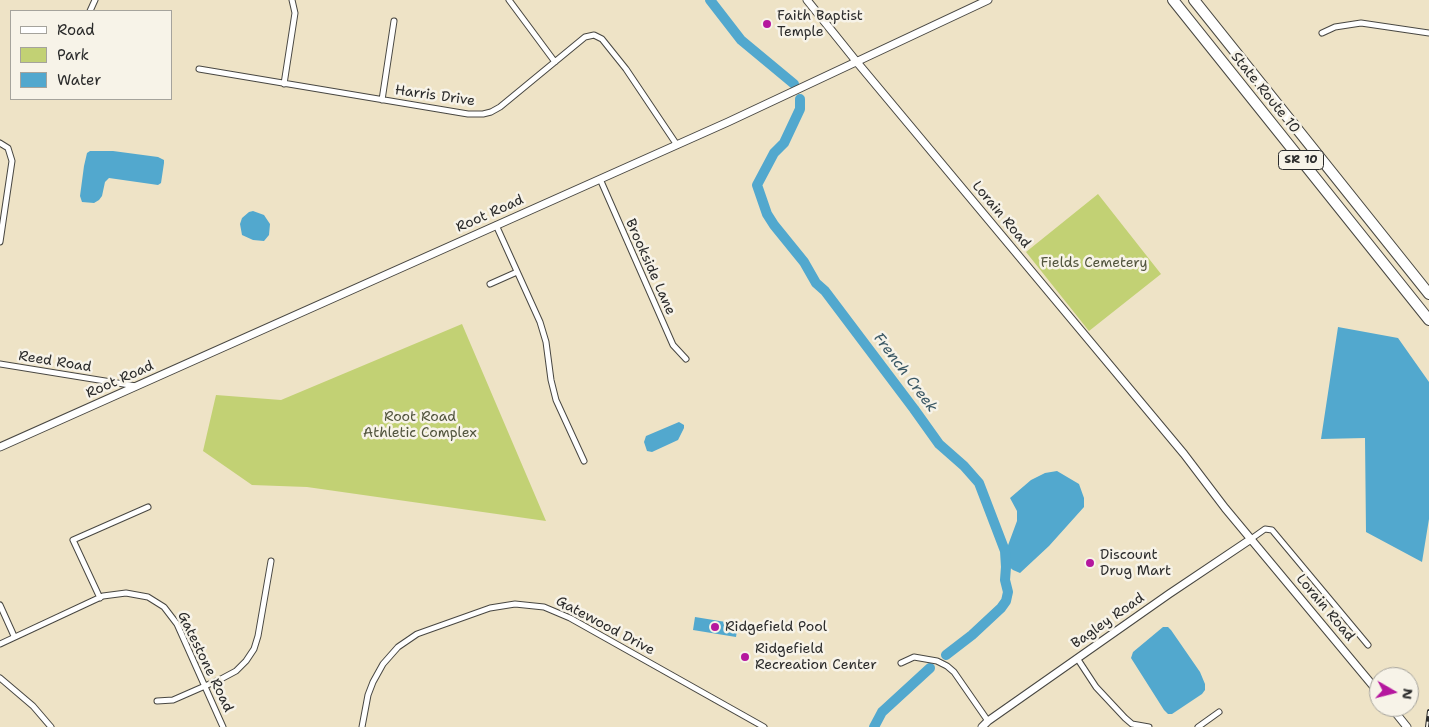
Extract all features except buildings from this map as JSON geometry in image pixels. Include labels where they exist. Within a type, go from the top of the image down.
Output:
[{"type":"highway","name":"State Route 10","points":[[1173,0],[1429,320]]},
{"type":"highway","name":"State Route 10","points":[[1194,0],[1429,294]]},
{"type":"street","points":[[284,84],[294,13],[292,0]]},
{"type":"street","points":[[509,0],[555,62]]},
{"type":"street","name":"Lorain Road","points":[[807,0],[1184,454],[1251,539],[1369,681]]},
{"type":"street","name":"Root Road","points":[[0,447],[677,145],[988,0]]},
{"type":"street","points":[[382,100],[394,22]]},
{"type":"street","points":[[1322,33],[1335,27],[1360,22],[1429,33]]},
{"type":"street","name":"Harris Drive","points":[[199,69],[468,114],[486,114],[500,107],[585,37],[592,35],[599,38],[629,72],[677,145]]},
{"type":"street","points":[[0,143],[8,148],[12,161],[0,242]]},
{"type":"street","name":"Brookside Lane","points":[[600,179],[672,345],[686,359]]},
{"type":"street","points":[[496,225],[542,328],[556,400],[584,461]]},
{"type":"street","points":[[490,284],[517,272]]},
{"type":"street","name":"Reed Road","points":[[0,364],[136,386]]},
{"type":"street","points":[[100,598],[73,540],[148,507]]},
{"type":"street","name":"Lorain Road","points":[[1251,539],[1265,529],[1272,530],[1368,645]]},
{"type":"street","name":"Bagley Road","points":[[982,727],[1169,594],[1251,539]]},
{"type":"street","points":[[157,701],[173,700],[225,678],[246,661],[254,649],[258,636],[271,561]]},
{"type":"street","name":"Gatestone Road","points":[[0,644],[14,636],[112,594],[130,593],[148,597],[164,607],[177,624],[223,727]]},
{"type":"street","name":"Gatewood Drive","points":[[362,727],[368,695],[375,678],[387,659],[405,642],[431,628],[484,610],[499,606],[522,604],[544,607],[563,615],[764,727]]},
{"type":"street","points":[[0,605],[14,636]]},
{"type":"street","points":[[901,663],[914,658],[937,661],[947,666],[954,672],[988,721]]},
{"type":"street","points":[[1078,658],[1096,687],[1125,718],[1132,724],[1149,727]]},
{"type":"street","points":[[0,678],[33,706],[51,727]]},
{"type":"street","points":[[1198,727],[1219,712]]},
{"type":"green space","name":"Fields Cemetery","points":[[1098,194],[1161,274],[1089,331],[1026,252]]},
{"type":"green space","name":"Root Road Athletic Complex","points":[[462,324],[546,521],[307,487],[252,485],[203,451],[216,395],[281,400]]},
{"type":"water","points":[[90,151],[113,151],[158,157],[164,160],[161,183],[158,185],[109,178],[105,182],[102,196],[99,200],[94,203],[82,202],[80,196],[84,166],[87,153]]},
{"type":"water","points":[[253,211],[264,215],[270,224],[269,235],[264,241],[253,240],[242,235],[240,224],[242,218]]},
{"type":"water","points":[[1338,327],[1398,338],[1429,382],[1429,519],[1422,562],[1366,532],[1365,438],[1321,439]]},
{"type":"water","points":[[679,422],[684,425],[684,428],[678,440],[652,452],[647,451],[644,442],[646,436]]},
{"type":"water","points":[[1057,471],[1079,484],[1084,498],[1084,507],[1049,546],[1020,573],[1008,566],[1007,548],[1017,521],[1017,511],[1010,498],[1031,480],[1045,473]]},
{"type":"water","name":"Ridgefield Pool","points":[[695,617],[738,624],[736,637],[693,630]]},
{"type":"water","points":[[1163,627],[1168,627],[1171,630],[1200,672],[1205,684],[1205,690],[1202,694],[1172,714],[1168,714],[1164,710],[1131,658],[1133,652]]},
{"type":"waterway","name":"French Creek","points":[[710,0],[741,40],[794,84]]},
{"type":"waterway","name":"French Creek","points":[[800,99],[800,109],[784,143],[774,153],[757,185],[767,214],[804,262],[816,283],[825,291],[939,444],[964,466],[979,483],[1005,551],[1005,580],[1008,592],[1006,601],[972,635],[946,655]]},
{"type":"waterway","name":"French Creek","points":[[874,727],[882,712],[930,668]]},
{"type":"railway","points":[[1427,727],[1429,711]]},
{"type":"place","name":"Faith Baptist Temple","points":[[767,24]]},
{"type":"place","name":"Discount Drug Mart","points":[[1090,563]]},
{"type":"place","name":"Ridgefield Pool","points":[[715,627]]},
{"type":"place","name":"Ridgefield Recreation Center","points":[[745,657]]}]
